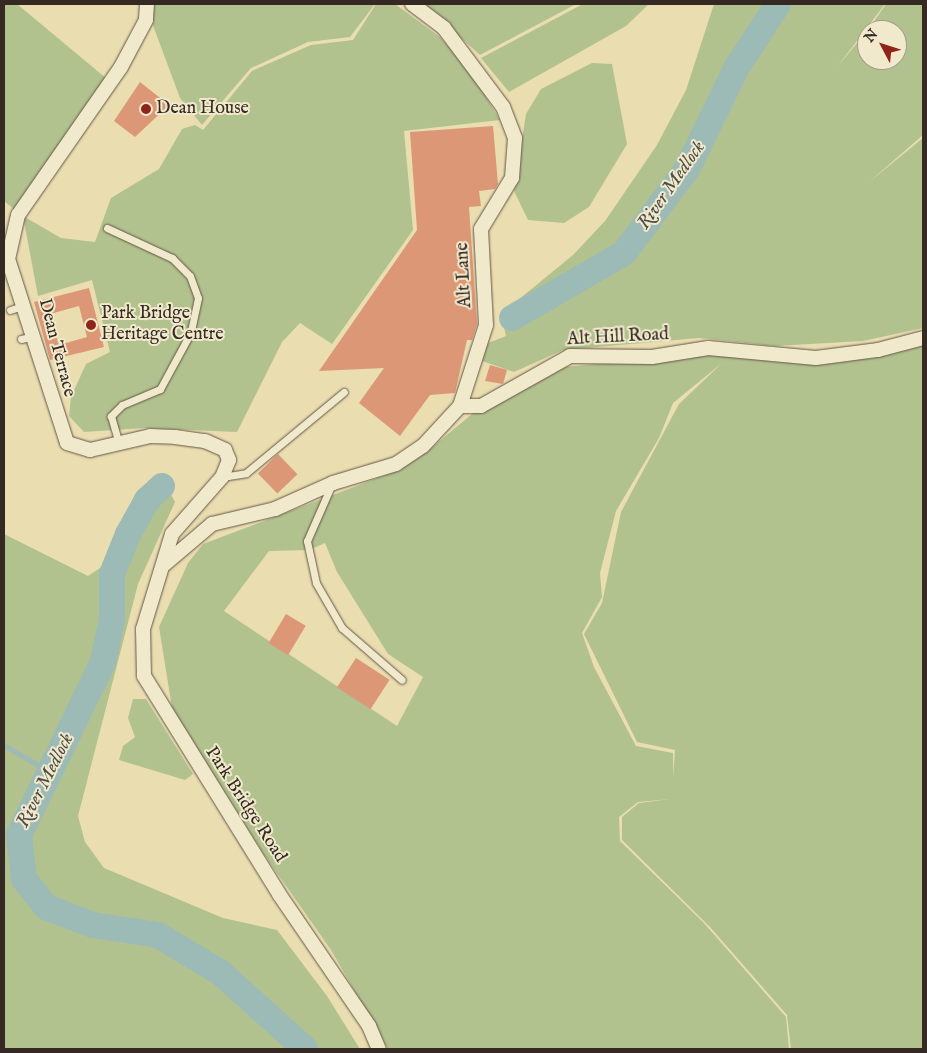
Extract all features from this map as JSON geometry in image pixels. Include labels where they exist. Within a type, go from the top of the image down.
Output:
[{"type":"street","name":"Dean Terrace","points":[[147,4],[146,20],[121,68],[18,215],[6,257],[26,305],[28,338],[67,443],[82,451],[150,436],[205,441],[225,450],[229,460],[222,477]]},
{"type":"street","name":"Alt Lane","points":[[412,4],[444,28],[503,106],[515,138],[512,178],[481,229],[485,334],[460,406]]},
{"type":"street","name":"Alt Hill Road","points":[[460,406],[481,406],[550,364],[570,356],[652,357],[708,348],[816,358],[878,350],[923,338]]},
{"type":"street","points":[[165,564],[212,524],[275,509],[332,483],[411,455],[460,406]]},
{"type":"street","points":[[165,564],[178,525],[222,477]]},
{"type":"street","name":"Park Bridge Road","points":[[165,564],[143,629],[148,684],[280,894],[370,1026],[379,1049]]},
{"type":"lane","points":[[107,228],[172,258],[190,276],[198,298],[191,332],[160,389],[122,405],[110,416],[119,444]]},
{"type":"lane","points":[[10,310],[26,305]]},
{"type":"lane","points":[[222,477],[246,473],[344,392]]},
{"type":"lane","points":[[332,483],[307,541],[316,583],[342,628],[402,680]]},
{"type":"green space","points":[[4,4],[17,4],[107,79],[15,210],[4,201]]},
{"type":"green space","points":[[154,4],[375,4],[350,37],[308,42],[251,68],[202,125],[180,98],[151,20]]},
{"type":"green space","points":[[376,4],[395,4],[440,37],[470,71],[500,120],[404,131],[413,230],[332,344],[300,323],[282,342],[237,432],[144,428],[84,432],[69,416],[71,397],[86,364],[110,352],[92,280],[38,296],[23,216],[61,238],[95,242],[111,198],[159,169],[182,129],[195,125],[203,130],[252,71],[311,45],[353,40]]},
{"type":"green space","points":[[423,4],[576,4],[480,55]]},
{"type":"green space","points":[[583,4],[649,4],[626,26],[509,92],[481,58]]},
{"type":"green space","points":[[714,4],[885,4],[873,20],[857,20],[857,41],[837,67],[857,43],[857,70],[907,70],[907,20],[875,20],[886,4],[923,4],[923,135],[869,182],[923,138],[923,328],[863,341],[775,346],[699,338],[563,350],[514,372],[482,361],[488,343],[506,336],[501,314],[573,255],[605,221],[657,145],[686,90]]},
{"type":"green space","points":[[592,63],[612,64],[627,144],[589,207],[564,223],[528,220],[514,191],[526,114],[541,89]]},
{"type":"green space","points":[[923,343],[923,1049],[791,1049],[787,1015],[710,927],[622,840],[622,817],[639,803],[671,799],[638,802],[619,817],[620,841],[704,923],[786,1017],[789,1049],[388,1049],[331,950],[263,853],[172,708],[159,627],[188,563],[203,544],[391,473],[429,450],[472,414],[553,368],[704,354],[843,361]],"holes":[[[722,363],[679,404],[621,512],[602,603],[584,634],[637,742],[675,750],[673,777],[673,753],[636,746],[594,667],[582,633],[602,597],[600,573],[616,511],[659,438],[673,403]],[[325,543],[337,572],[388,654],[423,677],[397,726],[224,611],[269,551],[309,550]]]},
{"type":"green space","points":[[161,475],[175,502],[138,584],[78,816],[85,842],[104,868],[223,918],[277,930],[327,996],[360,1049],[4,1049],[4,534],[88,576],[124,552]]},
{"type":"green space","points":[[133,699],[146,699],[193,774],[185,780],[119,760],[123,746],[135,737],[128,718]]},
{"type":"building","name":"Dean House","points":[[140,82],[169,105],[135,137],[114,121]]},
{"type":"building","points":[[493,126],[498,184],[495,189],[479,191],[481,206],[469,207],[477,324],[472,340],[467,340],[455,393],[430,395],[400,436],[359,403],[384,368],[319,371],[417,230],[410,132]]},
{"type":"building","name":"Park Bridge Heritage Centre","points":[[89,288],[104,347],[50,360],[34,302]],"holes":[[[79,306],[87,337],[59,345],[50,314]]]},
{"type":"building","points":[[490,365],[507,370],[503,384],[485,381]]},
{"type":"building","points":[[278,454],[297,474],[277,494],[258,473]]},
{"type":"building","points":[[286,614],[306,626],[288,655],[268,643]]},
{"type":"building","points":[[356,658],[390,680],[370,709],[337,687]]},
{"type":"waterway","name":"River Medlock","points":[[512,318],[624,253],[687,169],[737,67],[778,4]]},
{"type":"waterway","name":"River Medlock","points":[[162,486],[147,500],[128,534],[112,574],[112,619],[103,662],[19,835],[24,879],[46,907],[93,925],[158,935],[221,973],[305,1049]]},
{"type":"waterway","points":[[4,745],[50,772]]},
{"type":"place","name":"Dean House","points":[[146,109]]},
{"type":"place","name":"Park Bridge Heritage Centre","points":[[91,325]]}]
